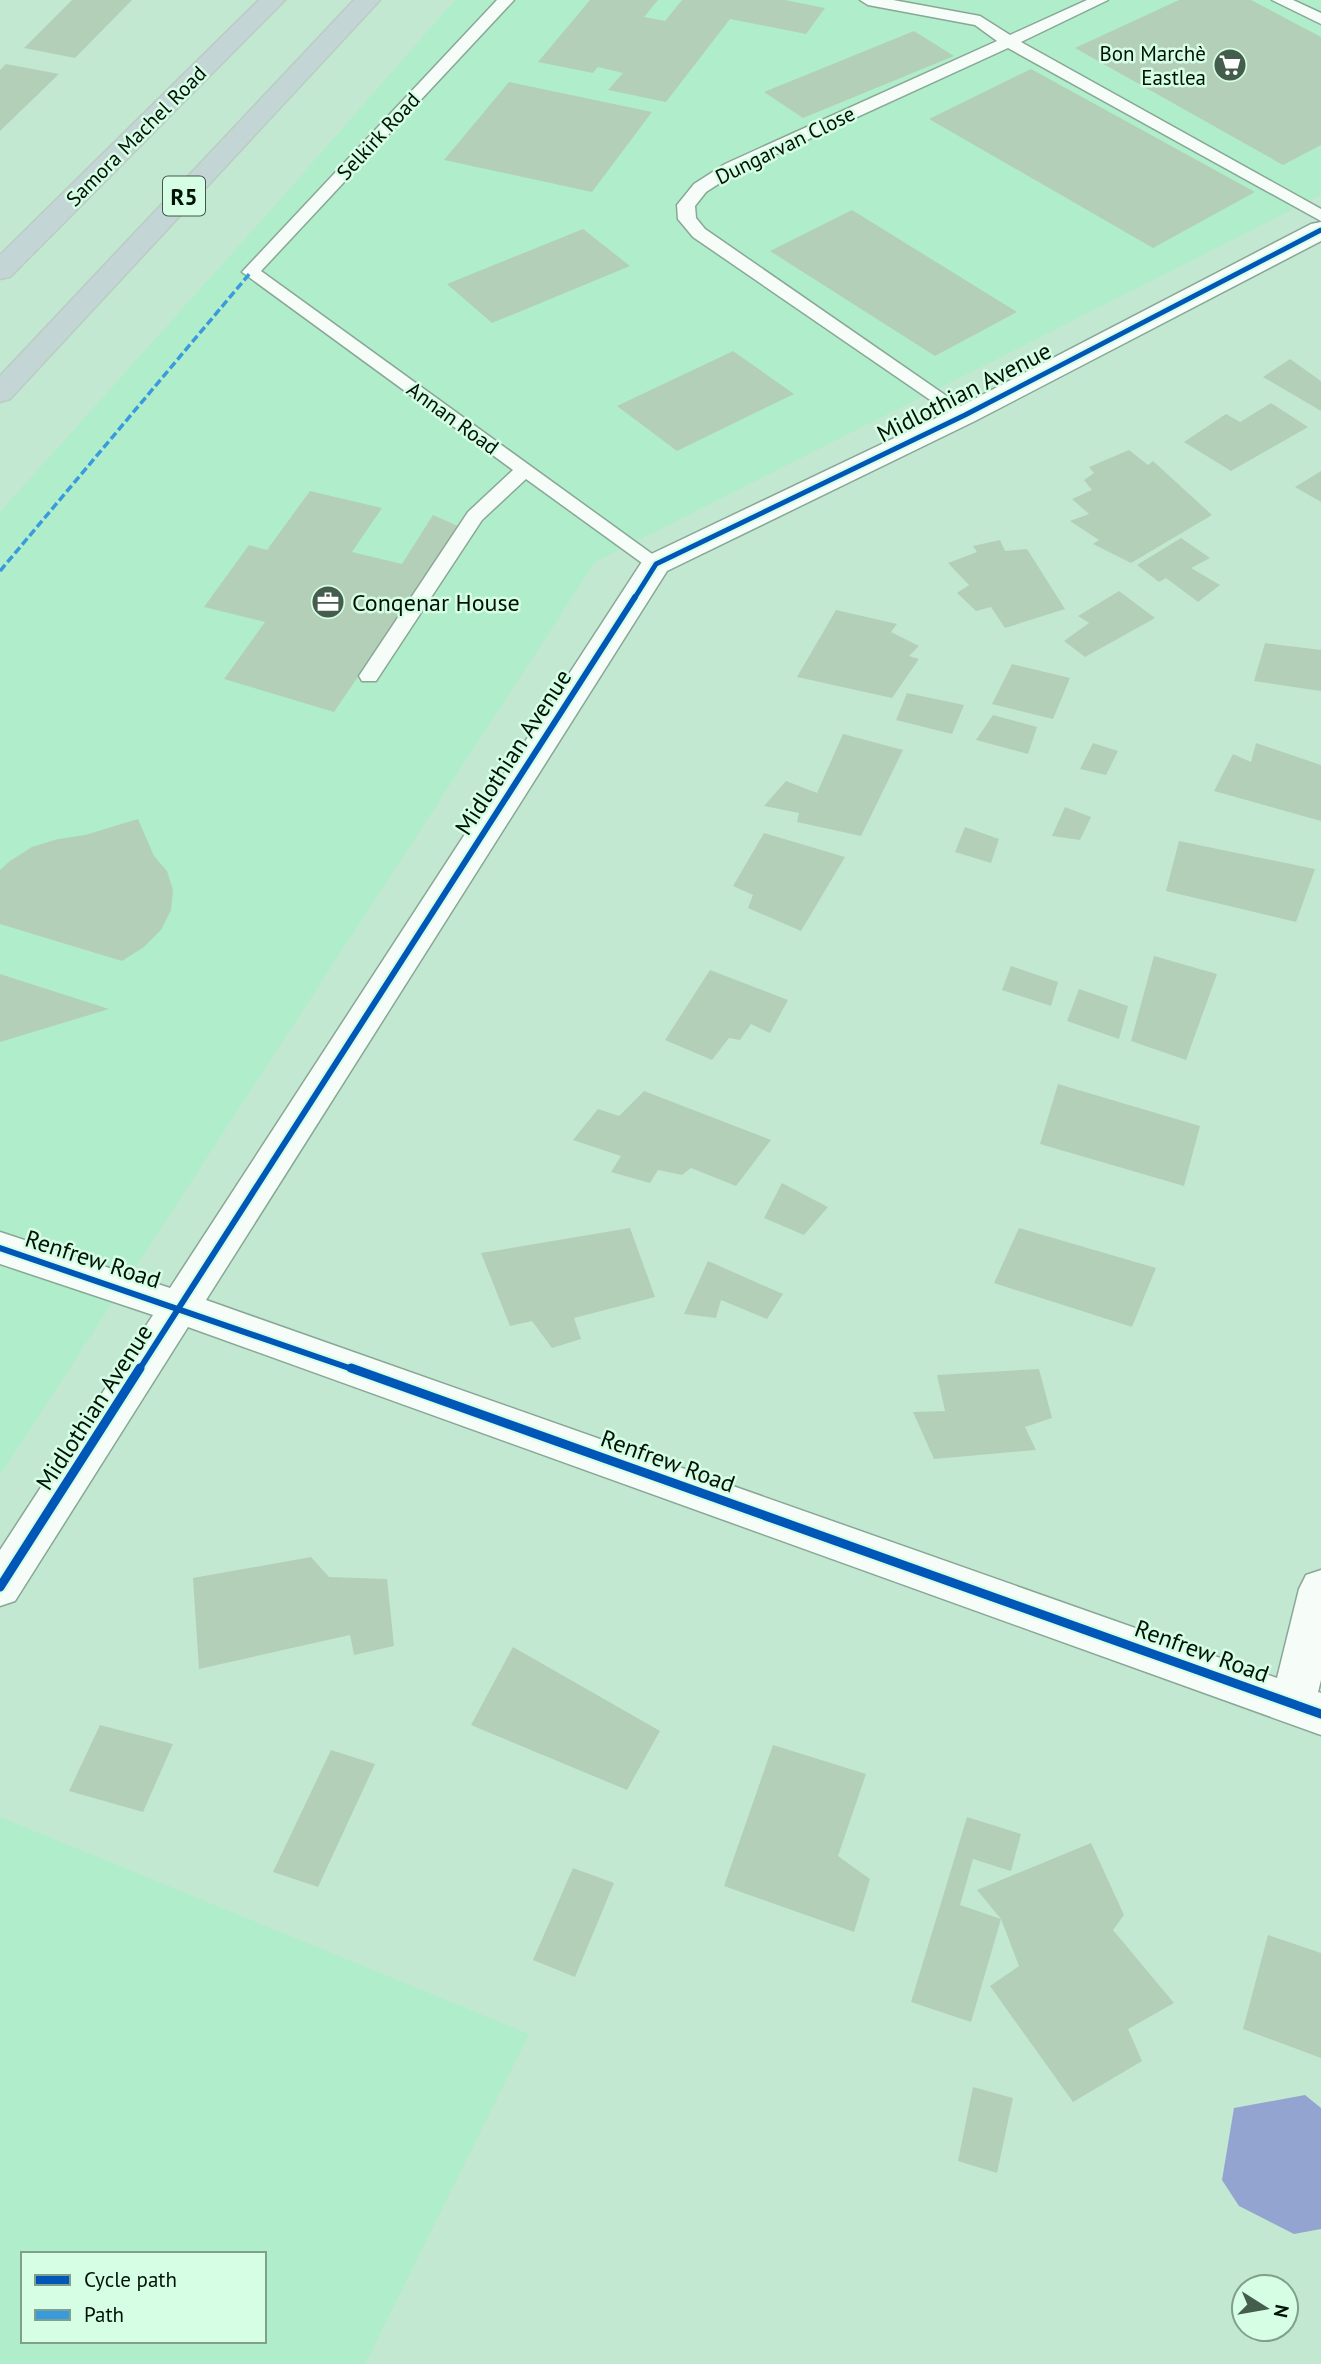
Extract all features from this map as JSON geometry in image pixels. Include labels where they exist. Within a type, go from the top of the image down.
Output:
[{"type":"highway","name":"Samora Machel Road","points":[[0,271],[273,0]]},
{"type":"highway","name":"R5","points":[[0,393],[368,0]]},
{"type":"street","name":"Midlothian Avenue","points":[[0,1587],[656,564],[965,415],[1321,230]]},
{"type":"street","name":"Renfrew Road","points":[[0,1248],[181,1308],[1307,1709]]},
{"type":"street","points":[[1307,1709],[1321,1589]]},
{"type":"lane","name":"Selkirk Road","points":[[251,272],[506,0]]},
{"type":"lane","points":[[868,0],[980,21],[1008,41],[1321,216]]},
{"type":"lane","name":"Dungarvan Close","points":[[965,415],[699,233],[687,219],[685,205],[700,188],[731,168],[1100,0]]},
{"type":"lane","points":[[1280,0],[1321,19]]},
{"type":"lane","name":"Annan Road","points":[[251,272],[656,564]]},
{"type":"lane","points":[[369,676],[475,516],[525,470]]},
{"type":"shaded area","points":[[455,0],[1321,0],[1321,195],[595,562],[0,1475],[0,512]]},
{"type":"shaded area","points":[[0,1817],[529,2034],[365,2364],[0,2364]]},
{"type":"water","points":[[1305,2095],[1321,2108],[1321,2229],[1294,2234],[1239,2206],[1222,2180],[1234,2108]]},
{"type":"building","points":[[72,0],[132,0],[75,58],[24,48]]},
{"type":"building","points":[[590,0],[658,0],[644,17],[665,21],[682,0],[785,0],[825,8],[806,34],[730,19],[666,102],[608,90],[623,73],[598,67],[593,73],[538,62]]},
{"type":"building","points":[[1179,0],[1251,0],[1321,37],[1321,145],[1283,165],[1075,48]]},
{"type":"building","points":[[914,31],[954,56],[803,118],[764,92]]},
{"type":"building","points":[[6,64],[59,74],[0,131],[0,70]]},
{"type":"building","points":[[1031,69],[1255,192],[1153,248],[929,119]]},
{"type":"building","points":[[509,82],[652,112],[592,192],[444,160]]},
{"type":"building","points":[[852,210],[1017,312],[935,356],[770,251]]},
{"type":"building","points":[[583,229],[630,266],[492,323],[447,284]]},
{"type":"building","points":[[733,351],[794,394],[677,451],[617,406]]},
{"type":"building","points":[[1290,359],[1321,381],[1321,411],[1263,377]]},
{"type":"building","points":[[1271,403],[1308,427],[1231,471],[1184,442],[1226,414],[1240,422]]},
{"type":"building","points":[[1129,450],[1148,465],[1153,461],[1212,515],[1131,563],[1093,544],[1099,540],[1070,521],[1089,514],[1072,499],[1092,490],[1084,480],[1094,473],[1089,467]]},
{"type":"building","points":[[1321,471],[1321,502],[1295,487]]},
{"type":"building","points":[[310,491],[382,508],[352,552],[402,564],[433,515],[460,527],[334,712],[224,679],[265,622],[204,607],[249,545],[267,550]]},
{"type":"building","points":[[1181,538],[1210,558],[1191,568],[1220,585],[1198,602],[1166,578],[1159,582],[1137,565]]},
{"type":"building","points":[[1000,540],[1005,551],[1027,549],[1065,609],[1005,628],[991,607],[976,611],[957,593],[969,585],[948,563],[977,552],[973,546]]},
{"type":"building","points":[[1119,591],[1155,618],[1085,657],[1064,641],[1089,623],[1078,616]]},
{"type":"building","points":[[836,610],[897,624],[891,632],[919,646],[909,656],[919,659],[892,698],[797,677]]},
{"type":"building","points":[[1265,643],[1321,650],[1321,691],[1254,681]]},
{"type":"building","points":[[1012,664],[1070,678],[1053,719],[992,704]]},
{"type":"building","points":[[907,693],[964,705],[952,734],[896,720]]},
{"type":"building","points":[[993,715],[1037,727],[1028,754],[976,740]]},
{"type":"building","points":[[843,734],[903,750],[861,836],[797,822],[799,813],[764,806],[786,781],[817,793]]},
{"type":"building","points":[[1093,743],[1118,751],[1106,775],[1080,769]]},
{"type":"building","points":[[1256,743],[1321,765],[1321,821],[1214,791],[1233,754],[1251,762]]},
{"type":"building","points":[[1065,807],[1091,817],[1080,840],[1052,836]]},
{"type":"building","points":[[138,819],[154,856],[167,871],[173,890],[171,910],[161,930],[144,947],[122,961],[0,924],[0,870],[10,861],[32,847]]},
{"type":"building","points":[[965,827],[999,839],[991,863],[955,852]]},
{"type":"building","points":[[764,833],[845,857],[801,931],[748,908],[753,895],[733,886]]},
{"type":"building","points":[[1179,841],[1315,869],[1296,922],[1166,891]]},
{"type":"building","points":[[1154,956],[1217,974],[1186,1060],[1131,1041]]},
{"type":"building","points":[[1011,966],[1058,982],[1051,1006],[1002,990]]},
{"type":"building","points":[[710,970],[788,1000],[770,1033],[751,1024],[740,1040],[729,1038],[712,1060],[665,1040]]},
{"type":"building","points":[[0,974],[109,1009],[0,1042]]},
{"type":"building","points":[[1079,989],[1128,1006],[1119,1039],[1067,1021]]},
{"type":"building","points":[[1058,1084],[1200,1126],[1184,1186],[1040,1144]]},
{"type":"building","points":[[644,1091],[771,1140],[736,1186],[691,1168],[682,1175],[658,1170],[650,1183],[611,1172],[621,1156],[573,1140],[598,1109],[619,1116]]},
{"type":"building","points":[[782,1183],[828,1207],[804,1235],[764,1218]]},
{"type":"building","points":[[630,1228],[655,1297],[574,1318],[581,1339],[552,1348],[532,1321],[510,1326],[481,1253]]},
{"type":"building","points":[[1019,1228],[1156,1268],[1132,1327],[994,1283]]},
{"type":"building","points":[[708,1261],[783,1294],[767,1319],[721,1300],[716,1318],[684,1314]]},
{"type":"building","points":[[1039,1369],[1052,1418],[1025,1427],[1036,1450],[934,1459],[913,1412],[945,1411],[937,1375]]},
{"type":"building","points":[[311,1557],[329,1577],[387,1579],[394,1646],[354,1655],[350,1635],[199,1669],[193,1578]]},
{"type":"building","points":[[513,1647],[660,1731],[627,1790],[471,1725]]},
{"type":"building","points":[[100,1725],[173,1744],[143,1812],[69,1791]]},
{"type":"building","points":[[773,1745],[866,1774],[838,1856],[870,1879],[854,1932],[724,1886]]},
{"type":"building","points":[[331,1750],[375,1764],[318,1887],[273,1872]]},
{"type":"building","points":[[967,1817],[1021,1834],[1011,1871],[973,1859],[960,1905],[1001,1919],[971,2022],[911,2002]]},
{"type":"building","points":[[1091,1843],[1124,1915],[1113,1930],[1174,2003],[1128,2029],[1142,2061],[1073,2102],[990,1986],[1019,1966],[1001,1919],[977,1890]]},
{"type":"building","points":[[573,1868],[614,1883],[575,1977],[533,1960]]},
{"type":"building","points":[[1268,1935],[1321,1953],[1321,2058],[1243,2029]]},
{"type":"building","points":[[973,2087],[1013,2098],[997,2173],[958,2161]]},
{"type":"marked path","points":[[0,571],[251,272]]},
{"type":"cycle path","points":[[0,1587],[656,564],[965,415],[1321,230]]},
{"type":"cycle path","points":[[0,1248],[181,1308],[1321,1714]]},
{"type":"place","name":"Bon Marchè Eastlea","points":[[1230,65]]},
{"type":"place","name":"Conqenar House","points":[[328,602]]}]
